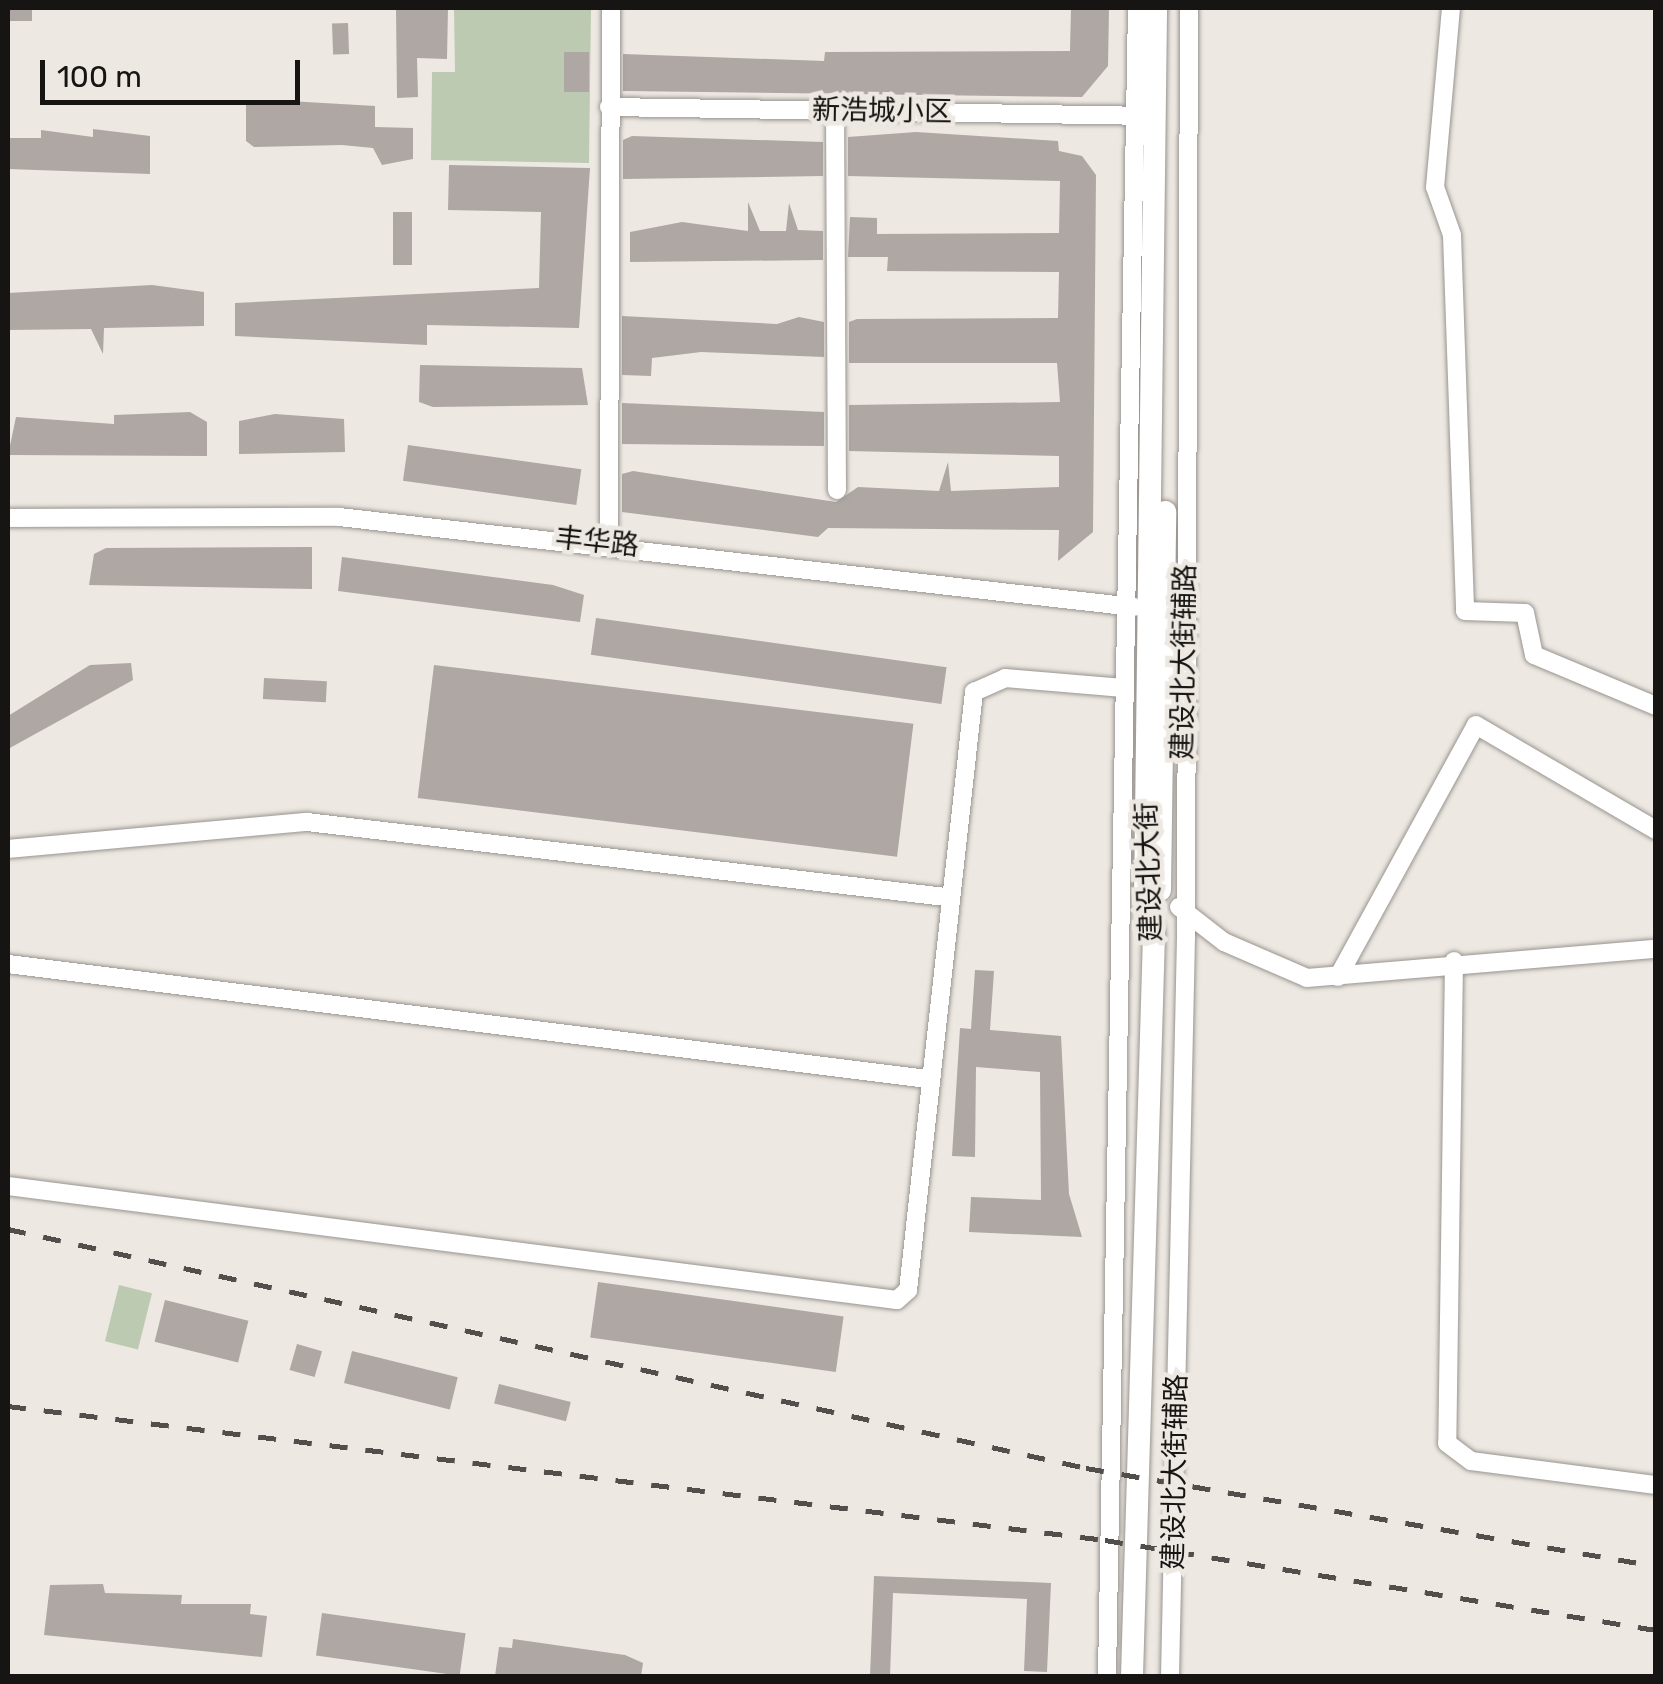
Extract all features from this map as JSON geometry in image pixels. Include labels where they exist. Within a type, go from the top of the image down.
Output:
[{"type":"main road","name":"建设北大街","points":[[1132,1676],[1154,933],[1145,900],[1156,609],[1146,116],[1156,8]]},
{"type":"main road","points":[[1156,609],[1171,8]]},
{"type":"street","points":[[609,543],[611,8]]},
{"type":"street","points":[[1137,8],[1146,116]]},
{"type":"street","name":"建设北大街辅路","points":[[1170,1676],[1186,938],[1180,908],[1156,609],[1189,8]]},
{"type":"street","points":[[1451,8],[1435,187],[1452,236],[1465,611],[1525,613],[1534,655],[1656,706]]},
{"type":"street","name":"新浩城小区","points":[[609,107],[1146,116]]},
{"type":"street","points":[[835,111],[838,490]]},
{"type":"street","name":"丰华路","points":[[8,518],[339,517],[609,543],[1156,609]]},
{"type":"street","name":"建设北大街辅路","points":[[1107,1676],[1124,688],[1156,609]]},
{"type":"street","points":[[8,1186],[896,1300],[908,1290],[945,897],[974,692],[1005,678],[1124,688]]},
{"type":"street","points":[[1338,977],[1476,725],[1656,830]]},
{"type":"street","points":[[8,849],[307,822],[945,897]]},
{"type":"street","points":[[1180,908],[1224,942],[1308,978],[1454,961],[1656,949]]},
{"type":"street","points":[[1454,961],[1447,1443],[1471,1461],[1656,1484]]},
{"type":"street","points":[[8,964],[928,1079]]},
{"type":"green space","points":[[454,8],[591,8],[589,163],[431,160],[432,72],[455,72]]},
{"type":"green space","points":[[119,1285],[152,1293],[138,1350],[105,1341]]},
{"type":"building","points":[[8,8],[32,8],[32,21],[8,21]]},
{"type":"building","points":[[396,8],[448,8],[447,59],[417,58],[418,97],[397,98]]},
{"type":"building","points":[[1071,8],[1109,8],[1108,66],[1082,97],[623,91],[623,54],[824,61],[825,52],[1070,51]]},
{"type":"building","points":[[348,23],[349,54],[333,55],[332,24]]},
{"type":"building","points":[[564,52],[589,52],[589,92],[564,92]]},
{"type":"building","points":[[272,100],[375,106],[375,127],[413,128],[413,159],[382,165],[373,148],[342,145],[254,147],[246,141],[246,105]]},
{"type":"building","points":[[93,129],[150,136],[150,174],[8,169],[8,138],[41,138],[41,130],[93,137]]},
{"type":"building","points":[[916,132],[1058,141],[1059,151],[1082,156],[1096,175],[1093,532],[1058,561],[1059,530],[828,528],[818,537],[622,512],[622,474],[633,471],[836,502],[858,487],[939,491],[948,462],[951,491],[1059,487],[1059,456],[849,451],[849,405],[1060,402],[1057,363],[849,363],[849,322],[857,319],[1058,318],[1059,272],[887,271],[888,257],[848,257],[850,217],[877,218],[877,234],[1059,233],[1060,181],[848,176],[848,137]]},
{"type":"building","points":[[632,136],[823,142],[823,176],[623,179],[623,140]]},
{"type":"building","points":[[449,165],[590,168],[579,328],[427,325],[427,345],[235,336],[235,303],[539,288],[541,212],[448,210]]},
{"type":"building","points":[[748,202],[760,231],[786,231],[789,203],[798,230],[823,231],[823,260],[630,262],[630,232],[682,222],[748,231]]},
{"type":"building","points":[[393,212],[412,212],[412,265],[393,265]]},
{"type":"building","points":[[152,285],[204,292],[204,326],[104,328],[103,354],[91,329],[8,330],[8,293]]},
{"type":"building","points":[[622,316],[777,324],[799,317],[824,322],[824,357],[701,352],[652,358],[651,376],[622,375]]},
{"type":"building","points":[[420,365],[582,368],[588,405],[433,407],[419,402]]},
{"type":"building","points":[[622,403],[824,412],[824,446],[622,444]]},
{"type":"building","points":[[190,412],[207,422],[207,456],[8,455],[16,417],[114,424],[114,415]]},
{"type":"building","points":[[275,414],[344,419],[345,452],[239,454],[239,421]]},
{"type":"building","points":[[408,445],[581,469],[576,505],[403,481]]},
{"type":"building","points":[[312,547],[312,589],[89,585],[94,554],[106,548]]},
{"type":"building","points":[[342,557],[553,585],[584,595],[580,622],[338,591]]},
{"type":"building","points":[[596,618],[947,667],[941,704],[591,655]]},
{"type":"building","points":[[131,663],[133,680],[8,749],[8,716],[90,665]]},
{"type":"building","points":[[434,665],[913,724],[897,857],[418,798]]},
{"type":"building","points":[[264,678],[327,681],[326,702],[263,699]]},
{"type":"building","points":[[975,970],[994,971],[990,1030],[1061,1036],[1069,1194],[1082,1237],[969,1232],[971,1197],[1041,1200],[1040,1072],[976,1067],[975,1157],[952,1156],[960,1028],[971,1029]]},
{"type":"building","points":[[598,1282],[844,1317],[836,1372],[590,1337]]},
{"type":"building","points":[[165,1300],[248,1321],[238,1363],[155,1342]]},
{"type":"building","points":[[297,1344],[322,1351],[315,1377],[290,1370]]},
{"type":"building","points":[[352,1351],[458,1377],[450,1409],[344,1383]]},
{"type":"building","points":[[499,1384],[571,1402],[566,1421],[494,1403]]},
{"type":"building","points":[[874,1576],[1051,1583],[1047,1672],[1024,1671],[1027,1599],[893,1593],[890,1676],[870,1676]]},
{"type":"building","points":[[103,1584],[105,1593],[182,1595],[181,1604],[251,1604],[250,1614],[267,1616],[262,1657],[44,1635],[50,1585]]},
{"type":"building","points":[[322,1613],[466,1633],[460,1676],[316,1656]]},
{"type":"building","points":[[513,1639],[625,1655],[643,1663],[641,1676],[495,1676],[499,1647],[512,1648]]},
{"type":"railway","points":[[8,1229],[1086,1468],[1656,1566]]},
{"type":"railway","points":[[8,1406],[1105,1540],[1656,1630]]}]
